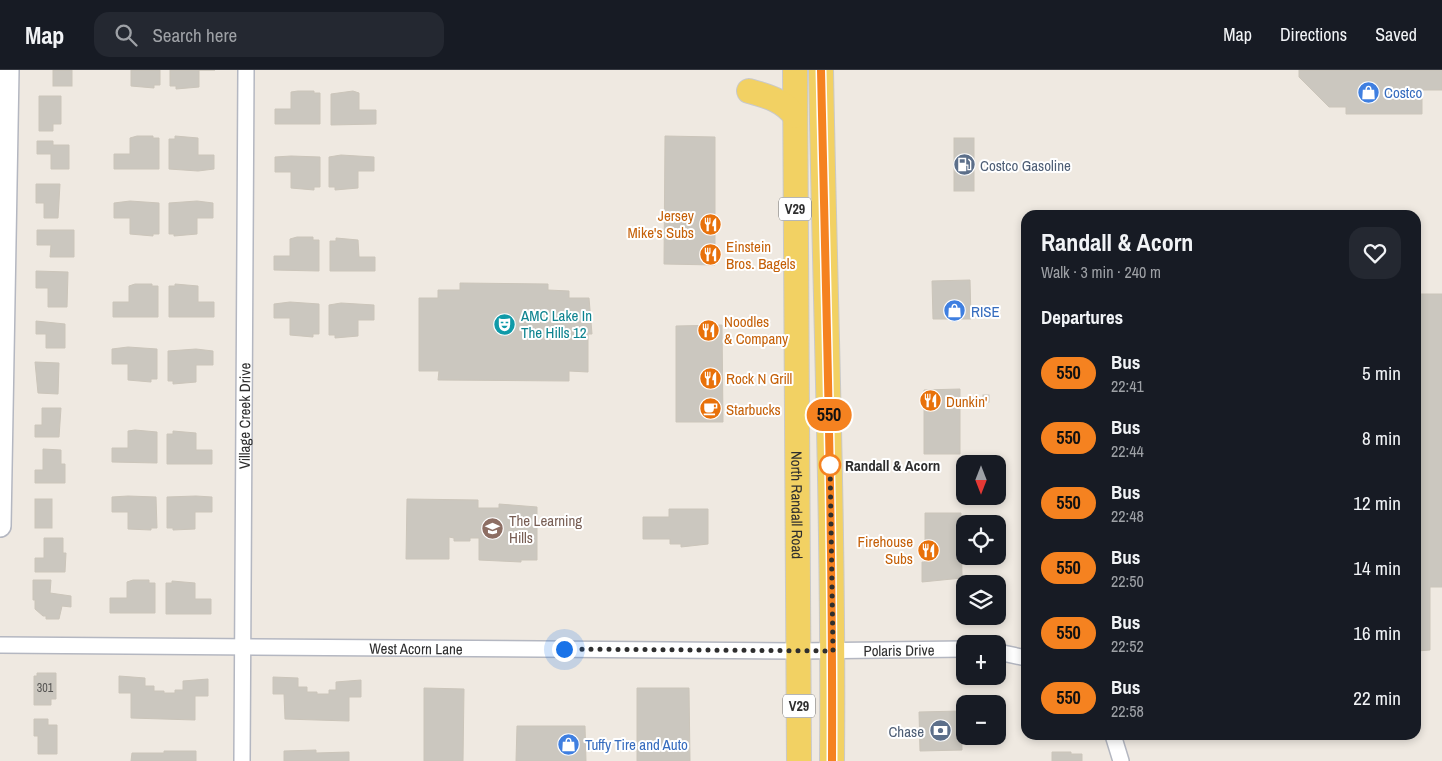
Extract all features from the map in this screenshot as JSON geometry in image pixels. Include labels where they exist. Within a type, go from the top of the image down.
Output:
[{"type":"main road","name":"North Randall Road","points":[[795,70],[799,761]]},
{"type":"main road","name":"V29","points":[[820,70],[833,651],[832,761]]},
{"type":"main road","points":[[749,91],[771,97],[788,106],[794,116]]},
{"type":"street","points":[[0,526],[3,244],[8,70]]},
{"type":"street","name":"Village Creek Drive","points":[[242,761],[246,70]]},
{"type":"street","name":"West Acorn Lane","points":[[0,644],[833,651]]},
{"type":"street","name":"Polaris Drive","points":[[833,651],[956,649]]},
{"type":"street","points":[[1006,654],[1021,657]]},
{"type":"street","points":[[1115,740],[1121,761]]},
{"type":"building","points":[[53,70],[72,70],[72,86],[53,86]]},
{"type":"building","points":[[131,70],[160,70],[160,85],[154,85],[154,88],[131,86]]},
{"type":"building","points":[[170,70],[199,70],[199,87],[176,89],[176,86],[170,86]]},
{"type":"building","name":"Costco","points":[[1299,70],[1442,70],[1442,90],[1422,90],[1422,114],[1346,114],[1346,107],[1329,107],[1299,77]]},
{"type":"building","points":[[353,91],[359,93],[359,110],[376,110],[376,124],[331,125],[331,94]]},
{"type":"building","points":[[291,92],[320,93],[320,124],[275,124],[275,109],[291,109]]},
{"type":"building","points":[[39,96],[61,96],[61,124],[53,124],[53,131],[39,131]]},
{"type":"building","points":[[137,136],[159,138],[159,169],[114,169],[114,154],[130,154],[130,138]]},
{"type":"building","points":[[175,136],[198,138],[198,155],[214,155],[214,169],[198,171],[169,169],[169,139],[175,139]]},
{"type":"building","points":[[665,136],[715,137],[715,265],[664,264]]},
{"type":"building","name":"Costco Gasoline","points":[[954,138],[974,138],[974,191],[954,191]]},
{"type":"building","points":[[37,141],[53,141],[53,145],[69,145],[69,169],[51,169],[51,154],[37,154]]},
{"type":"building","points":[[341,155],[374,157],[374,171],[358,171],[358,188],[335,190],[335,187],[329,187],[329,157]]},
{"type":"building","points":[[275,157],[320,157],[320,187],[314,187],[314,190],[291,188],[291,172],[275,172]]},
{"type":"building","points":[[36,184],[60,184],[58,218],[44,218],[44,203],[36,203]]},
{"type":"building","points":[[130,201],[159,203],[159,234],[153,234],[153,236],[130,234],[130,218],[114,218],[114,203]]},
{"type":"building","points":[[197,201],[213,203],[213,218],[197,218],[197,234],[174,236],[174,234],[169,234],[169,203]]},
{"type":"building","points":[[37,230],[74,230],[74,257],[50,257],[51,245],[37,245]]},
{"type":"building","points":[[313,237],[313,240],[319,240],[319,271],[274,270],[274,256],[290,256],[290,239]]},
{"type":"building","points":[[336,238],[358,240],[359,257],[375,257],[375,271],[330,271],[330,241],[336,241]]},
{"type":"building","points":[[36,271],[68,272],[67,307],[48,307],[48,288],[36,288]]},
{"type":"building","points":[[970,280],[971,319],[933,319],[932,281]]},
{"type":"building","name":"AMC Lake In The Hills 12","points":[[460,283],[548,284],[548,290],[569,291],[569,298],[589,298],[592,334],[588,334],[588,372],[569,371],[569,381],[438,380],[439,371],[419,371],[419,298],[438,298],[438,290],[460,290]]},
{"type":"building","points":[[135,284],[158,286],[158,317],[113,317],[113,302],[129,302],[129,286]]},
{"type":"building","points":[[175,284],[198,286],[198,302],[214,302],[214,317],[169,317],[169,286],[175,286]]},
{"type":"building","points":[[1421,294],[1442,294],[1442,587],[1430,587],[1430,650],[1421,651]]},
{"type":"building","points":[[290,302],[319,304],[319,334],[313,334],[313,337],[290,335],[290,318],[274,318],[274,304]]},
{"type":"building","points":[[341,303],[374,305],[374,320],[358,320],[358,336],[335,338],[335,335],[329,335],[329,305]]},
{"type":"building","points":[[36,321],[65,324],[65,348],[46,348],[46,334],[36,334]]},
{"type":"building","points":[[722,325],[723,422],[676,422],[676,326]]},
{"type":"building","points":[[128,347],[157,349],[157,379],[151,379],[151,382],[128,380],[128,364],[112,364],[112,349]]},
{"type":"building","points":[[196,349],[213,351],[213,365],[196,365],[196,382],[173,384],[173,381],[168,381],[168,351]]},
{"type":"building","points":[[35,362],[59,363],[58,394],[38,393]]},
{"type":"building","points":[[960,389],[960,454],[924,454],[924,390]]},
{"type":"building","points":[[983,395],[989,395],[989,402],[983,402]]},
{"type":"building","points":[[42,408],[61,408],[59,437],[35,437],[35,425],[42,425]]},
{"type":"building","points":[[128,431],[157,432],[157,463],[112,462],[112,448],[128,448]]},
{"type":"building","points":[[173,431],[196,433],[196,450],[212,450],[212,464],[167,464],[167,434],[173,434]]},
{"type":"building","points":[[43,449],[61,450],[61,464],[65,464],[65,483],[35,483],[35,470],[43,470]]},
{"type":"building","points":[[112,497],[156,497],[157,528],[151,528],[151,530],[128,529],[128,512],[112,512]]},
{"type":"building","points":[[167,497],[212,497],[212,512],[195,512],[195,529],[173,530],[173,528],[167,528]]},
{"type":"building","points":[[35,499],[52,499],[52,528],[35,528]]},
{"type":"building","points":[[407,499],[478,500],[478,508],[499,508],[499,504],[537,507],[537,560],[521,560],[521,562],[479,560],[479,538],[470,538],[470,541],[454,541],[454,538],[449,537],[449,559],[406,559]]},
{"type":"building","points":[[669,509],[708,509],[708,544],[681,547],[681,544],[670,544],[670,539],[643,539],[643,517],[669,517]]},
{"type":"building","points":[[925,513],[961,513],[961,515],[956,515],[956,565],[962,565],[962,575],[956,575],[956,579],[922,582],[922,562],[925,562]]},
{"type":"building","points":[[44,538],[63,538],[63,553],[66,553],[65,572],[35,572],[35,558],[44,558]]},
{"type":"building","points":[[33,580],[51,580],[50,593],[71,596],[71,607],[62,606],[59,619],[46,619],[46,616],[43,616],[35,609]]},
{"type":"building","points":[[149,580],[149,583],[155,583],[155,613],[110,613],[110,598],[127,598],[127,582]]},
{"type":"building","points":[[172,581],[195,583],[195,599],[211,599],[211,614],[166,614],[166,583],[172,583]]},
{"type":"building","points":[[37,673],[56,673],[56,699],[51,699],[51,705],[34,705],[34,676],[37,676]]},
{"type":"building","points":[[119,676],[145,678],[145,686],[154,686],[154,691],[164,691],[164,693],[175,693],[175,690],[183,690],[183,681],[208,679],[208,696],[195,696],[195,720],[131,718],[131,693],[119,693]]},
{"type":"building","points":[[273,677],[298,678],[298,687],[307,687],[307,692],[317,692],[317,694],[329,694],[329,690],[336,690],[336,682],[361,680],[361,697],[349,697],[349,721],[285,719],[284,694],[273,694]]},
{"type":"building","points":[[424,688],[464,689],[463,761],[424,761]]},
{"type":"building","points":[[637,688],[689,688],[690,761],[637,761]]},
{"type":"building","name":"Chase","points":[[956,711],[956,745],[962,745],[962,750],[920,751],[919,712]]},
{"type":"building","points":[[34,719],[48,719],[48,725],[57,725],[57,754],[38,754],[38,736],[34,736]]},
{"type":"building","points":[[517,726],[585,726],[586,761],[516,761]]},
{"type":"building","points":[[316,750],[316,753],[349,752],[349,761],[284,761],[284,751]]},
{"type":"building","points":[[164,751],[196,751],[196,761],[131,761],[132,753],[164,753]]},
{"type":"building","points":[[1052,752],[1082,754],[1082,761],[1052,761]]},
{"type":"bus line","name":"550","points":[[821,70],[830,443],[833,651],[832,761]]},
{"type":"place","name":"Costco","points":[[1368,92]]},
{"type":"place","name":"Costco Gasoline","points":[[964,165]]},
{"type":"place","name":"Jersey Mike's Subs","points":[[710,224]]},
{"type":"place","name":"Einstein Bros. Bagels","points":[[710,255]]},
{"type":"place","name":"RISE","points":[[955,311]]},
{"type":"place","name":"AMC Lake In The Hills 12","points":[[505,324]]},
{"type":"place","name":"Noodles & Company","points":[[708,330]]},
{"type":"place","name":"Rock N Grill","points":[[710,378]]},
{"type":"place","name":"Dunkin'","points":[[930,401]]},
{"type":"place","name":"Starbucks","points":[[710,409]]},
{"type":"place","name":"Randall & Acorn","points":[[830,465]]},
{"type":"place","name":"The Learning Hills","points":[[493,529]]},
{"type":"place","name":"Firehouse Subs","points":[[929,550]]},
{"type":"place","name":"Chase","points":[[940,731]]},
{"type":"place","name":"Tuffy Tire and Auto","points":[[569,744]]},
{"type":"route","points":[[564,649],[833,651],[830,462],[830,465]]}]
